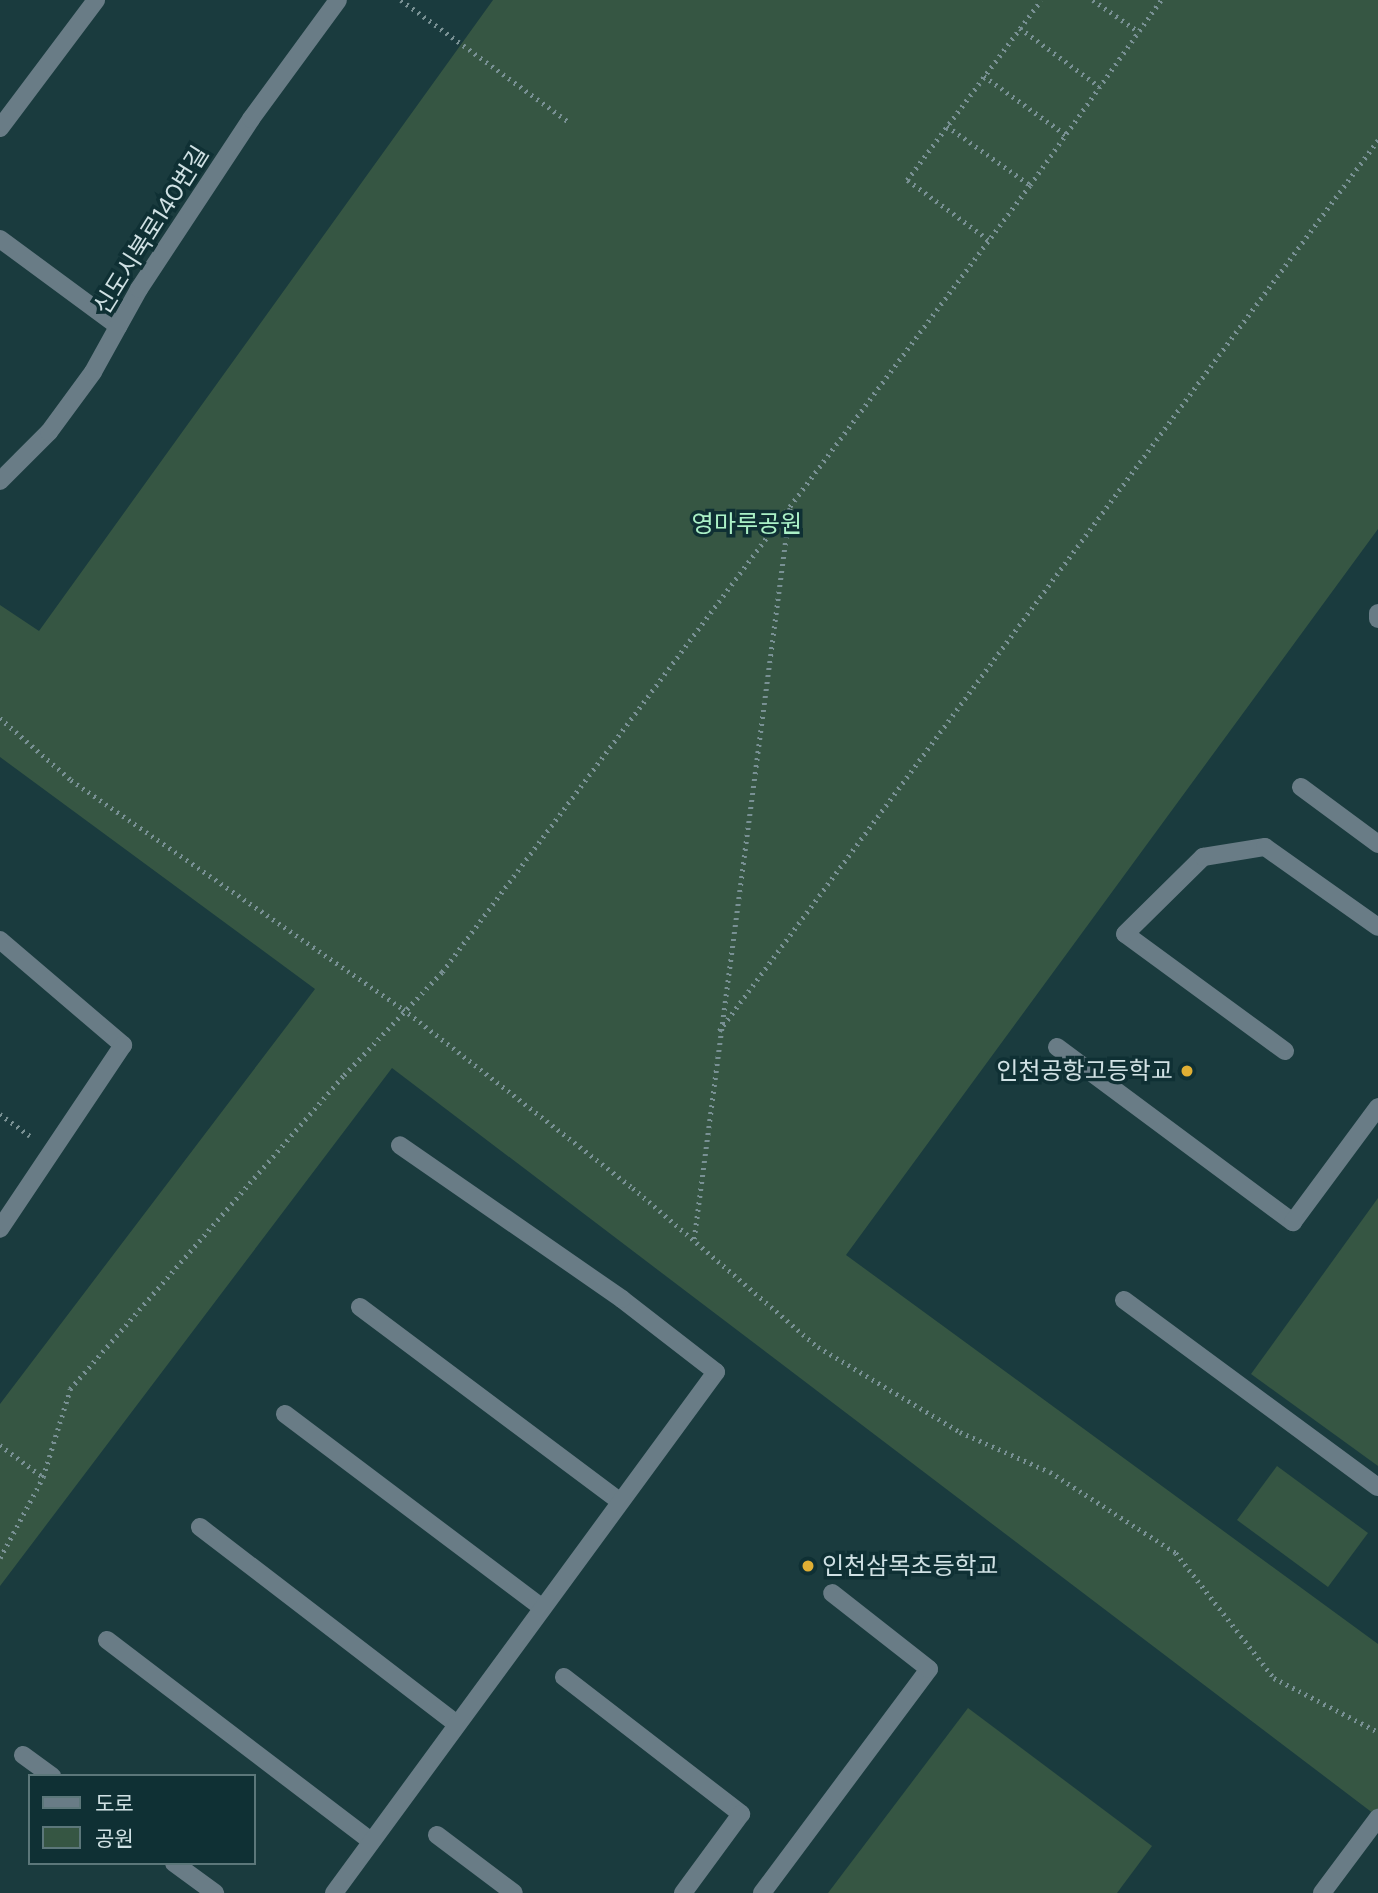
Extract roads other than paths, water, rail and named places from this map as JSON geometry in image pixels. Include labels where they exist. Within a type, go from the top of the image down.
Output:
[{"type":"street","points":[[0,128],[96,0]]},
{"type":"street","name":"신도시북로140번길","points":[[0,481],[49,432],[93,372],[118,326],[251,119],[338,0]]},
{"type":"street","points":[[0,239],[118,326]]},
{"type":"street","points":[[1378,613],[1378,619]]},
{"type":"street","points":[[1301,787],[1378,844]]},
{"type":"street","points":[[1285,1051],[1125,934],[1203,857],[1265,847],[1378,927]]},
{"type":"street","points":[[0,940],[123,1045],[0,1229]]},
{"type":"street","points":[[1057,1047],[1293,1222],[1378,1107]]},
{"type":"street","points":[[334,1893],[618,1500],[716,1372],[622,1299],[400,1145]]},
{"type":"street","points":[[1124,1300],[1378,1487]]},
{"type":"street","points":[[360,1307],[618,1500]]},
{"type":"street","points":[[285,1414],[541,1607]]},
{"type":"street","points":[[200,1527],[457,1724]]},
{"type":"street","points":[[762,1893],[929,1669],[832,1592]]},
{"type":"street","points":[[107,1640],[371,1841]]},
{"type":"street","points":[[564,1677],[741,1814],[683,1893]]},
{"type":"street","points":[[23,1755],[49,1774]]},
{"type":"street","points":[[1322,1893],[1378,1818]]},
{"type":"street","points":[[437,1835],[514,1893]]},
{"type":"street","points":[[177,1865],[215,1893]]},
{"type":"place","name":"인천공항고등학교","points":[[1187,1071]]},
{"type":"place","name":"인천삼목초등학교","points":[[808,1566]]},
{"type":"park label","name":"영마루공원","points":[[747,524]]}]
